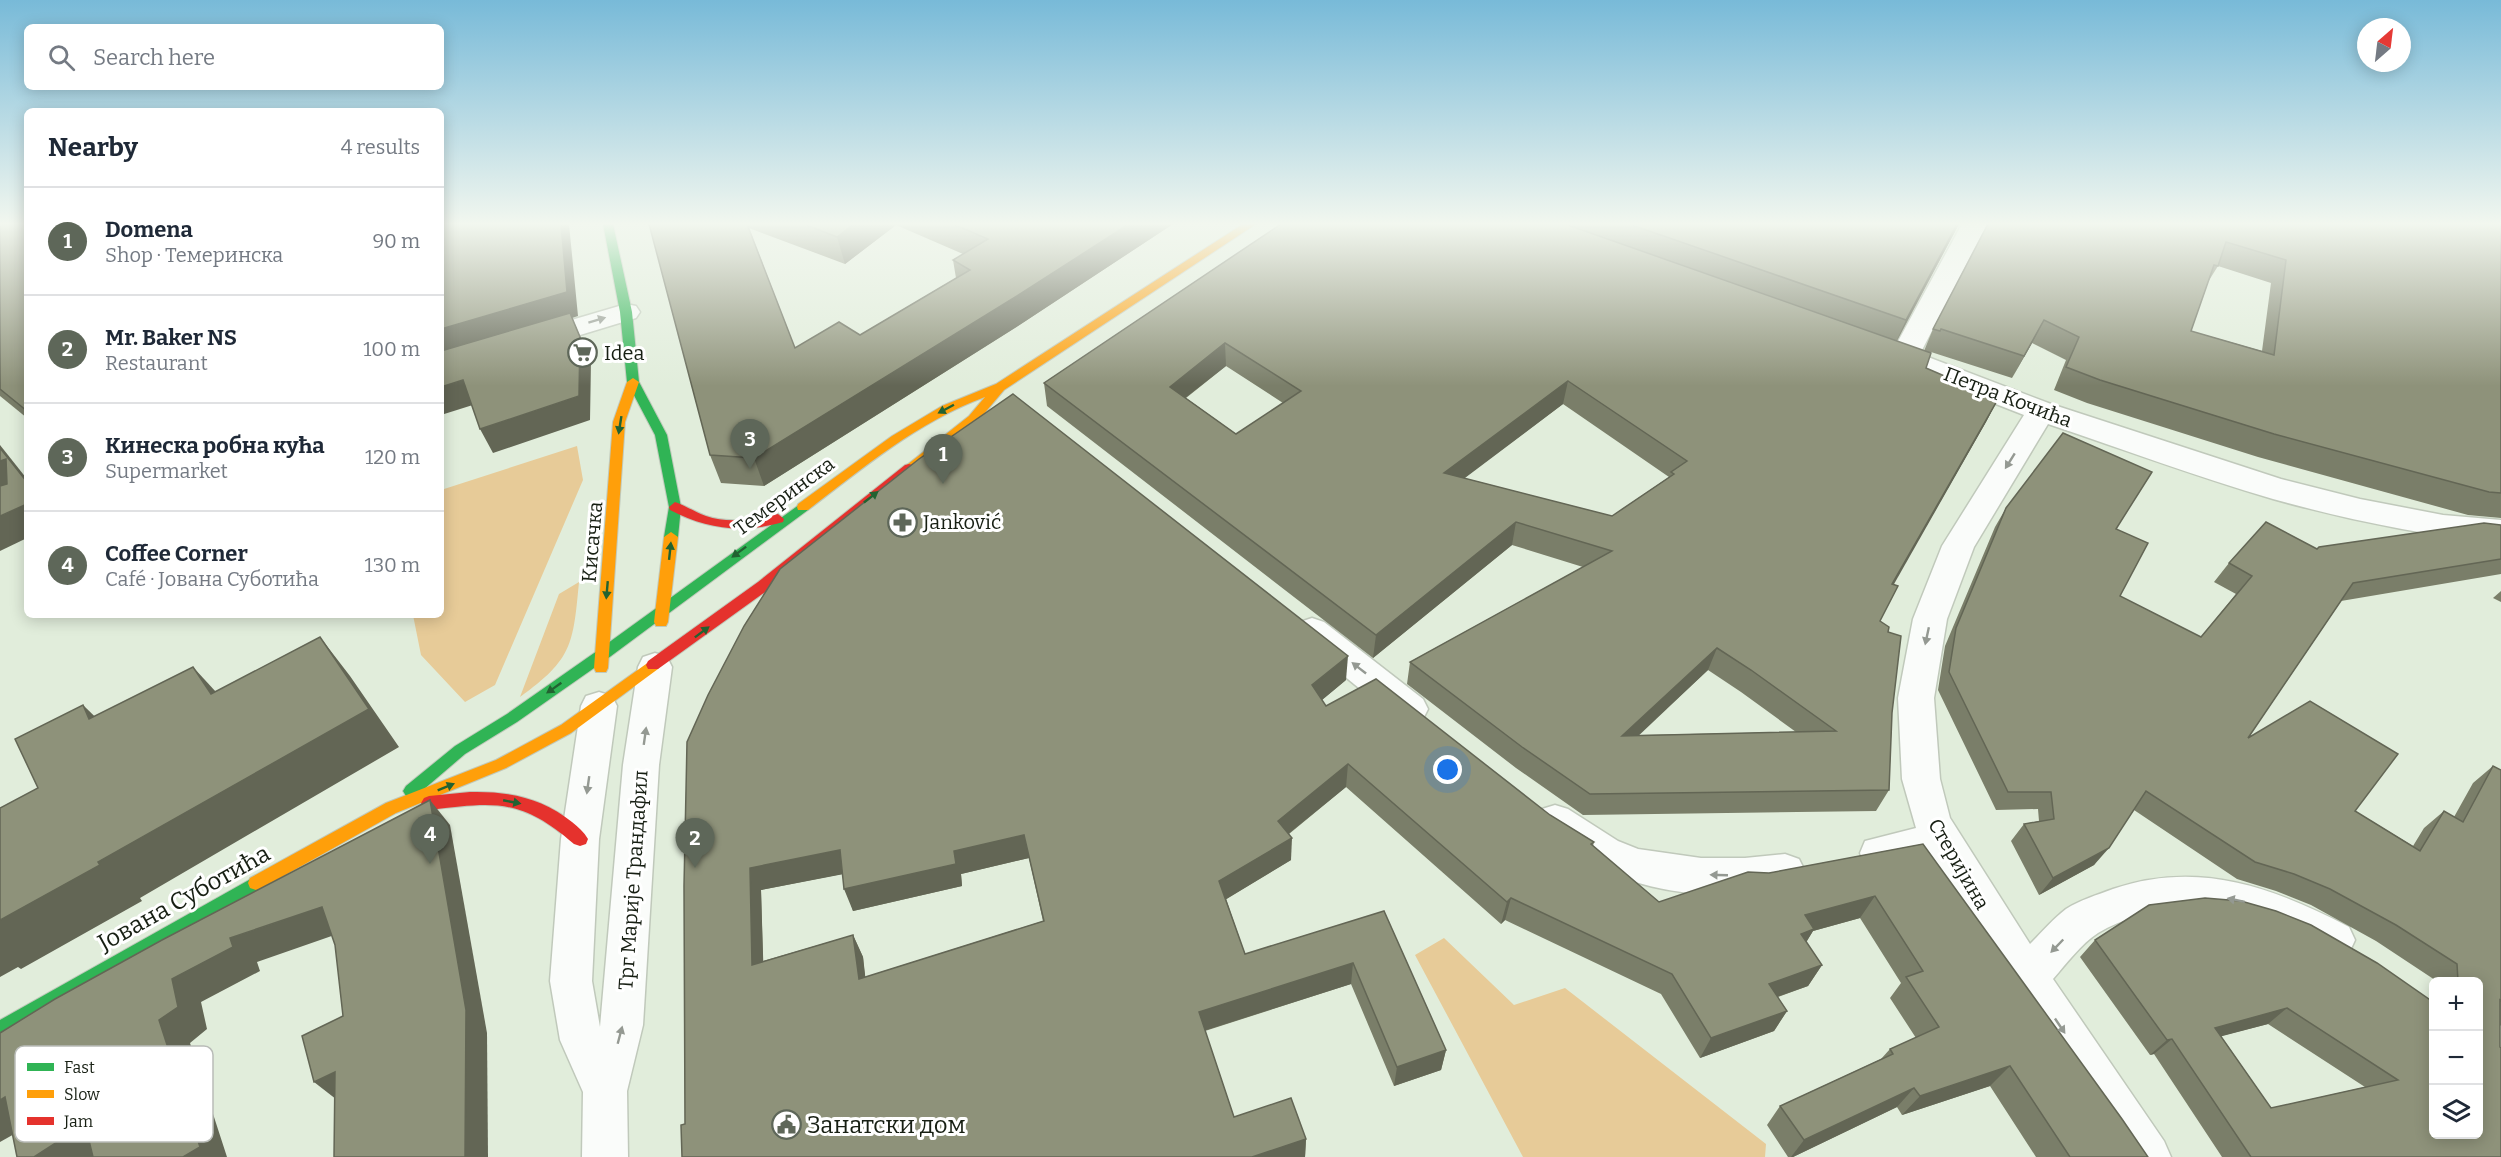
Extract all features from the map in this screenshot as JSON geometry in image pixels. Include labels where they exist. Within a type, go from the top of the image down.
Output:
[{"type":"main road","name":"Кисачка","points":[[619,278],[626,312],[633,382],[661,435],[675,507],[658,648]]},
{"type":"main road","name":"Темеринска","points":[[658,648],[763,586],[866,500],[973,419],[1012,396],[1176,278]]},
{"type":"main road","name":"Кисачка","points":[[599,706],[619,422],[633,382]]},
{"type":"main road","name":"Темеринска","points":[[602,655],[786,517],[878,452],[943,410],[974,395],[1012,396]]},
{"type":"main road","points":[[675,507],[692,518],[717,527],[741,527],[786,517]]},
{"type":"main road","name":"Јована Суботића","points":[[0,1029],[392,808],[509,760],[566,729],[599,706],[658,648]]},
{"type":"main road","name":"Јована Суботића","points":[[392,808],[460,750],[512,718],[602,655]]},
{"type":"main road","points":[[392,808],[453,800],[505,801],[534,807],[553,817],[580,839]]},
{"type":"street","points":[[1904,357],[1946,278]]},
{"type":"street","points":[[509,348],[626,312]]},
{"type":"street","name":"Петра Кочића","points":[[1859,341],[2041,411],[2276,489],[2422,522],[2501,532]]},
{"type":"street","name":"Стеријина","points":[[2041,411],[1958,546],[1930,619],[1916,698],[1921,778],[1932,820],[1942,840],[2028,977],[2148,1157]]},
{"type":"street","points":[[1286,611],[1437,729]]},
{"type":"street","name":"Трг Марије Трандафил","points":[[605,1157],[605,1091],[622,1025],[641,765],[658,648]]},
{"type":"street","name":"Трг Марије Трандафил","points":[[599,706],[580,839],[571,981],[580,1040],[605,1091]]},
{"type":"street","points":[[1531,802],[1559,824],[1618,860],[1672,873],[1757,876],[1942,840]]},
{"type":"street","points":[[2028,977],[2081,921],[2115,906],[2145,897],[2178,892],[2218,896],[2251,903],[2294,918],[2367,962]]},
{"type":"shaded area","points":[[577,446],[583,480],[495,685],[465,702],[421,655],[414,618],[444,618],[444,489]]},
{"type":"shaded area","points":[[579,582],[575,621],[567,648],[551,672],[520,697],[559,594]]},
{"type":"shaded area","points":[[1444,938],[1514,1005],[1565,988],[1766,1144],[1765,1157],[1523,1157],[1415,955]]},
{"type":"building","points":[[0,278],[24,278],[24,409],[0,389]]},
{"type":"building","points":[[444,278],[566,278],[567,292],[444,328]]},
{"type":"building","points":[[663,278],[768,278],[795,348],[839,322],[860,335],[956,278],[1045,278],[754,458],[710,455]]},
{"type":"building","points":[[1201,278],[1718,278],[1931,353],[1926,368],[1998,399],[1892,584],[1898,586],[1880,621],[1889,627],[1888,632],[1901,636],[1892,713],[1889,790],[1590,794],[1522,747],[1410,662],[1612,551],[1516,522],[1376,635],[1044,383]],"holes":[[[1225,343],[1301,391],[1236,434],[1170,387]],[[1568,381],[1687,461],[1671,472],[1674,474],[1612,516],[1444,473]],[[1717,648],[1751,670],[1836,731],[1622,736]]]},
{"type":"building","points":[[1785,278],[1928,278],[1906,320]]},
{"type":"building","points":[[1960,278],[2209,278],[2191,331],[2274,355],[2284,278],[2501,278],[2501,493],[2489,492],[2274,434],[2100,380],[2066,367],[2079,337],[2044,320],[2024,356],[1941,329],[1940,331],[1933,329]]},
{"type":"building","points":[[570,313],[580,337],[579,396],[480,429],[463,380],[444,386],[444,350]]},
{"type":"building","points":[[1013,394],[1348,656],[1312,685],[1326,706],[1376,679],[1550,815],[1594,842],[1591,844],[1659,902],[1748,872],[1769,873],[1923,844],[2148,1157],[2070,1157],[2010,1066],[1920,1096],[1914,1088],[1804,1140],[1780,1106],[1893,1054],[1890,1049],[1939,1027],[1906,977],[1923,971],[1875,896],[1805,915],[1814,929],[1801,934],[1822,965],[1769,984],[1787,1011],[1711,1038],[1672,974],[1511,898],[1507,902],[1348,764],[1278,821],[1292,838],[1219,881],[1245,954],[1384,911],[1446,1050],[1397,1067],[1353,963],[1199,1012],[1234,1117],[1291,1098],[1306,1139],[1252,1157],[682,1157],[681,1125],[685,1124],[684,886],[687,742],[708,695],[744,626],[780,569],[919,459]],"holes":[[[1024,835],[1044,921],[859,979],[853,935],[752,965],[750,868],[840,850],[844,889],[956,864],[954,851]]]},
{"type":"building","points":[[2063,433],[2152,472],[2116,529],[2148,543],[2120,596],[2201,637],[2252,576],[2229,563],[2266,522],[2317,549],[2484,523],[2501,525],[2501,559],[2353,583],[2248,738],[2310,701],[2398,754],[2355,811],[2420,851],[2444,811],[2463,822],[2493,766],[2501,770],[2501,1157],[2251,1157],[2172,1039],[2167,1040],[2095,940],[2149,905],[2205,898],[2241,901],[2276,911],[2311,925],[2377,963],[2429,999],[2429,1139],[2483,1139],[2483,977],[2458,977],[2457,964],[2396,925],[2330,889],[2294,874],[2255,862],[2146,791],[2109,848],[2053,878],[2024,824],[2054,819],[2051,792],[2008,792],[1949,672],[1956,628],[2006,508]],"holes":[[[2287,1008],[2398,1080],[2271,1108],[2215,1028]]]},
{"type":"building","points":[[0,448],[24,478],[24,505],[0,516],[0,486],[7,484],[6,459],[0,461]]},
{"type":"building","points":[[320,637],[369,709],[98,862],[100,865],[0,920],[0,808],[38,788],[15,739],[83,705],[89,719],[193,667],[211,694]]},
{"type":"building","points":[[430,800],[466,1010],[465,1157],[334,1157],[335,1072],[314,1082],[302,1036],[343,1016],[335,945],[322,907],[230,938],[233,947],[172,979],[178,1007],[159,1020],[167,1046],[15,1046],[15,1142],[57,1142],[34,1157],[17,1157],[5,1097],[0,1100],[0,1033],[55,999],[162,940]]},
{"type":"building","points":[[89,1142],[198,1142],[200,1147],[183,1157],[93,1157]]},
{"type":"traffic: fast","points":[[619,278],[626,312],[633,382],[661,435],[675,507],[671,537]]},
{"type":"traffic: fast","points":[[411,791],[460,750],[512,718],[602,655],[803,507]]},
{"type":"traffic: fast","points":[[0,1029],[256,883]]},
{"type":"traffic: slow","points":[[803,507],[921,423],[973,397],[1000,387],[1168,278]]},
{"type":"traffic: slow","points":[[601,668],[619,422],[633,382]]},
{"type":"traffic: slow","points":[[909,468],[973,419],[1000,387]]},
{"type":"traffic: slow","points":[[661,622],[671,537]]},
{"type":"traffic: slow","points":[[256,883],[391,808],[501,764],[566,729],[653,665]]},
{"type":"traffic: jam","points":[[653,665],[763,586],[909,468]]},
{"type":"traffic: jam","points":[[675,507],[702,519],[725,525],[750,524],[778,519]]},
{"type":"traffic: jam","points":[[429,803],[485,798],[526,804],[545,812],[580,839]]},
{"type":"place","name":"Idea","points":[[583,353]]},
{"type":"place","name":"Кинеска робна кућа","points":[[750,469]]},
{"type":"place","name":"Domena","points":[[943,484]]},
{"type":"place","name":"Janković","points":[[902,522]]},
{"type":"place","name":"Coffee Corner","points":[[430,864]]},
{"type":"place","name":"Mr. Baker NS","points":[[695,868]]},
{"type":"place","name":"Занатски дом","points":[[786,1125]]}]
